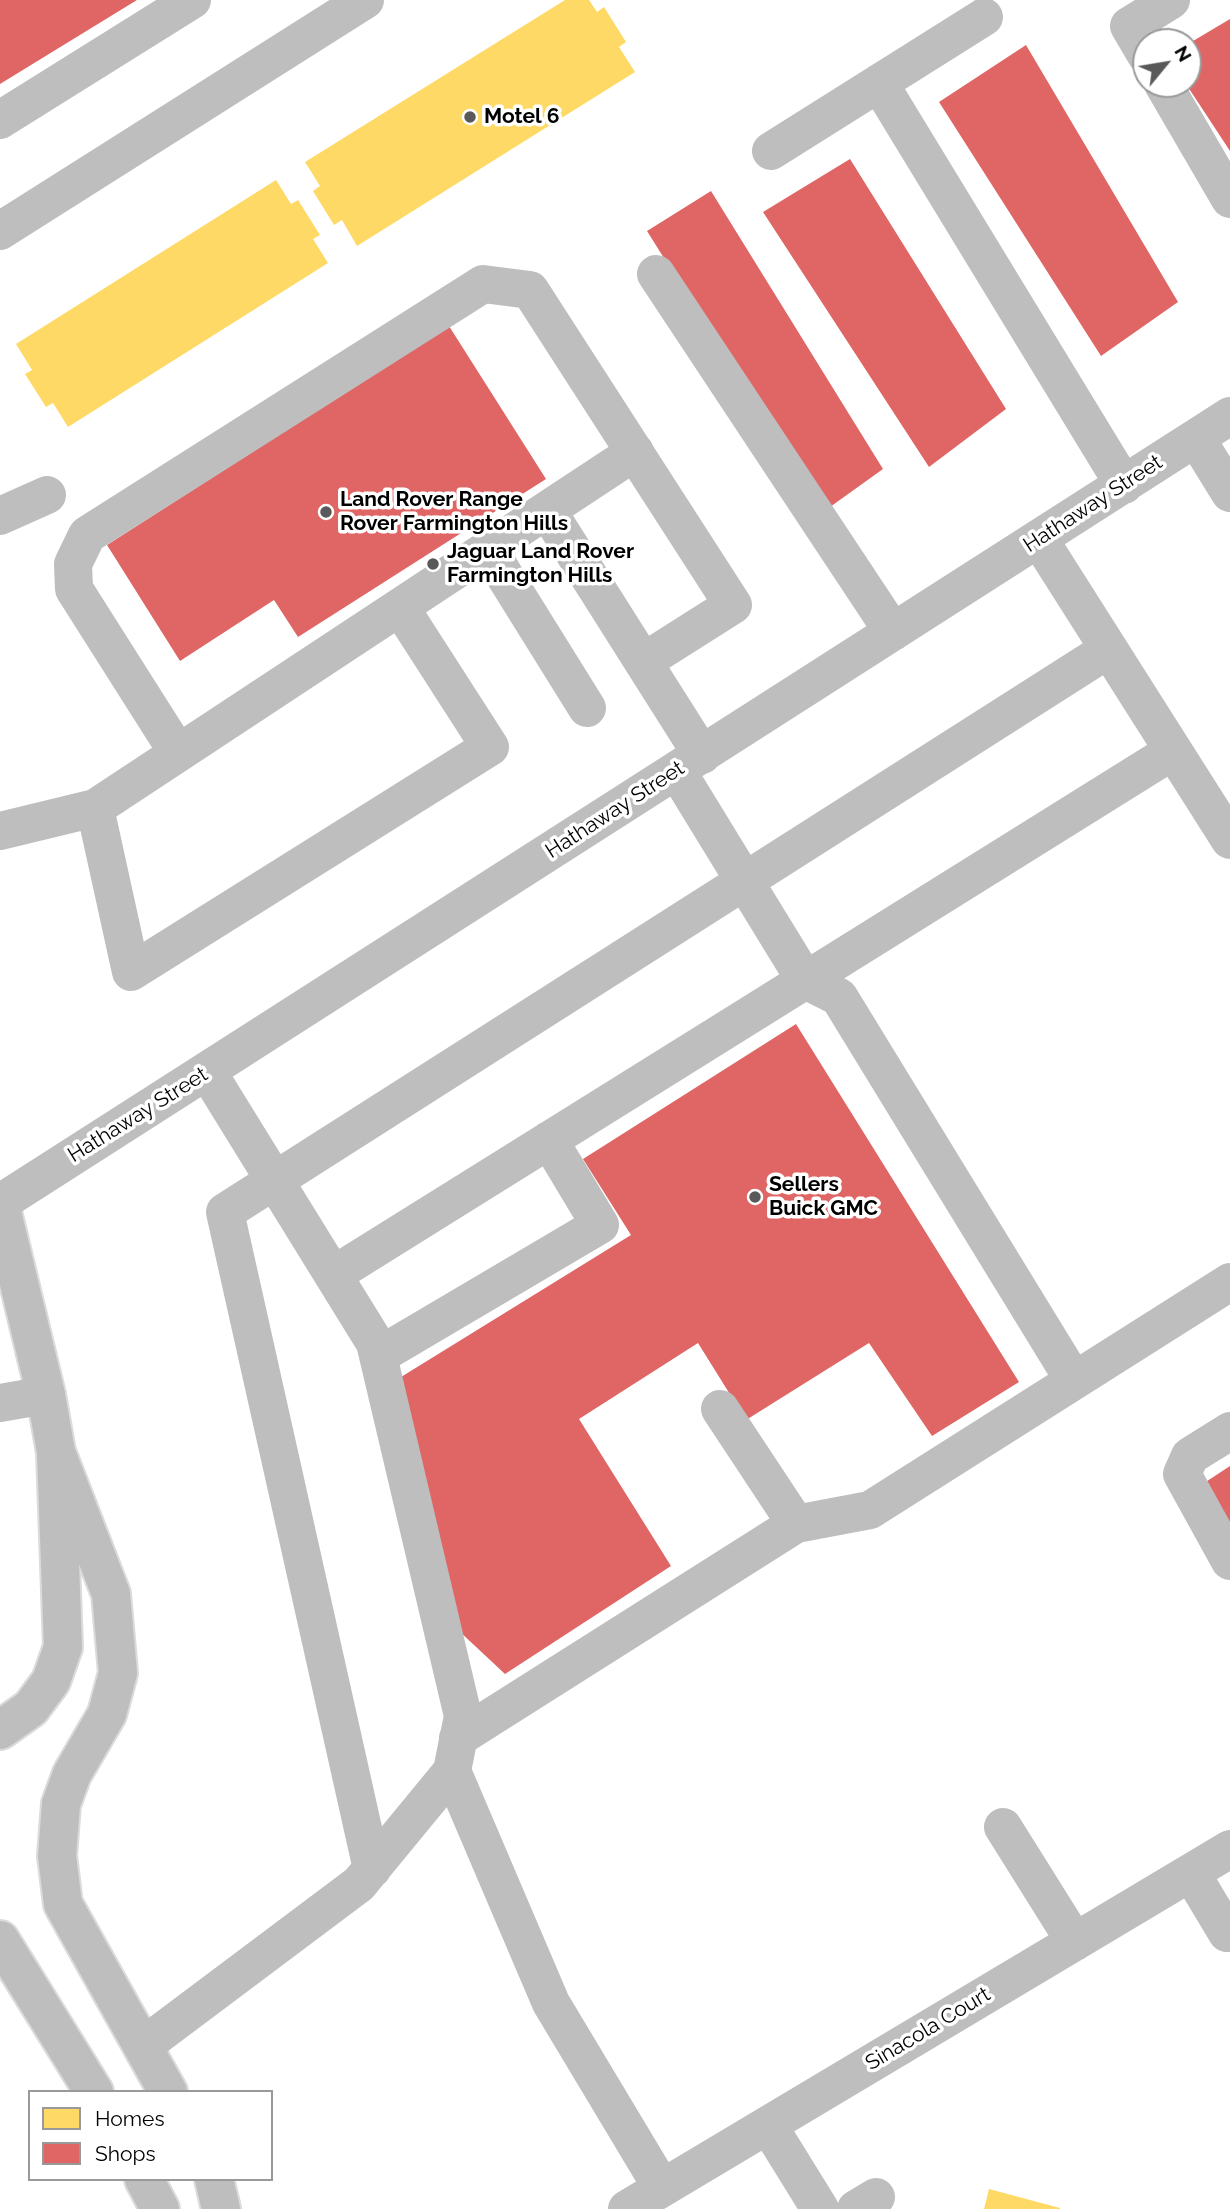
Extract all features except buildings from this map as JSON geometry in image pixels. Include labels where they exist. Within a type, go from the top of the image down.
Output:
[{"type":"street","points":[[0,120],[192,0]]},
{"type":"street","points":[[0,231],[365,0]]},
{"type":"street","points":[[1132,31],[1129,26],[1171,0]]},
{"type":"street","points":[[771,151],[984,17]]},
{"type":"street","points":[[879,83],[1124,485]]},
{"type":"street","points":[[1171,98],[1230,199]]},
{"type":"street","points":[[656,274],[892,632]]},
{"type":"street","points":[[178,753],[74,589],[73,564],[87,535],[483,284],[530,290],[733,604],[643,662]]},
{"type":"street","name":"Hathaway Street","points":[[0,1203],[1230,416]]},
{"type":"street","points":[[1196,438],[1230,493]]},
{"type":"street","points":[[0,831],[95,807],[635,452]]},
{"type":"street","points":[[0,516],[47,495]]},
{"type":"street","points":[[547,510],[643,662],[744,881],[805,980],[839,998],[1073,1379]]},
{"type":"street","points":[[1039,539],[1230,840]]},
{"type":"street","points":[[488,549],[587,708]]},
{"type":"street","points":[[95,807],[131,972],[490,747],[400,607]]},
{"type":"street","points":[[372,1869],[225,1212],[1109,649]]},
{"type":"street","points":[[333,1275],[1173,751]]},
{"type":"street","points":[[207,1071],[375,1343],[463,1716],[455,1755],[551,2003],[662,2188]]},
{"type":"street","points":[[378,1356],[600,1225],[549,1140]]},
{"type":"street","points":[[0,1203],[6,1257],[46,1395],[56,1452],[63,1647],[51,1681],[31,1708],[0,1730]]},
{"type":"street","points":[[143,2046],[359,1884],[455,1755],[796,1524],[870,1510],[1230,1282]]},
{"type":"street","points":[[0,1403],[46,1395]]},
{"type":"street","points":[[720,1409],[796,1524]]},
{"type":"street","points":[[1230,1432],[1190,1456],[1182,1474],[1230,1561]]},
{"type":"street","points":[[56,1452],[111,1594],[118,1673],[107,1714],[72,1774],[61,1804],[57,1856],[63,1904],[167,2090]]},
{"type":"street","points":[[1003,1827],[1075,1941]]},
{"type":"street","name":"Sinacola Court","points":[[627,2209],[1230,1849]]},
{"type":"street","points":[[1191,1873],[1227,1933]]},
{"type":"street","points":[[0,1940],[93,2090]]},
{"type":"street","points":[[768,2125],[820,2209]]},
{"type":"street","points":[[145,2181],[160,2209]]},
{"type":"street","points":[[214,2181],[221,2209]]},
{"type":"place","name":"Motel 6","points":[[470,117]]},
{"type":"place","name":"Land Rover Range Rover Farmington Hills","points":[[326,512]]},
{"type":"place","name":"Jaguar Land Rover Farmington Hills","points":[[433,564]]},
{"type":"place","name":"Sellers Buick GMC","points":[[755,1197]]}]
